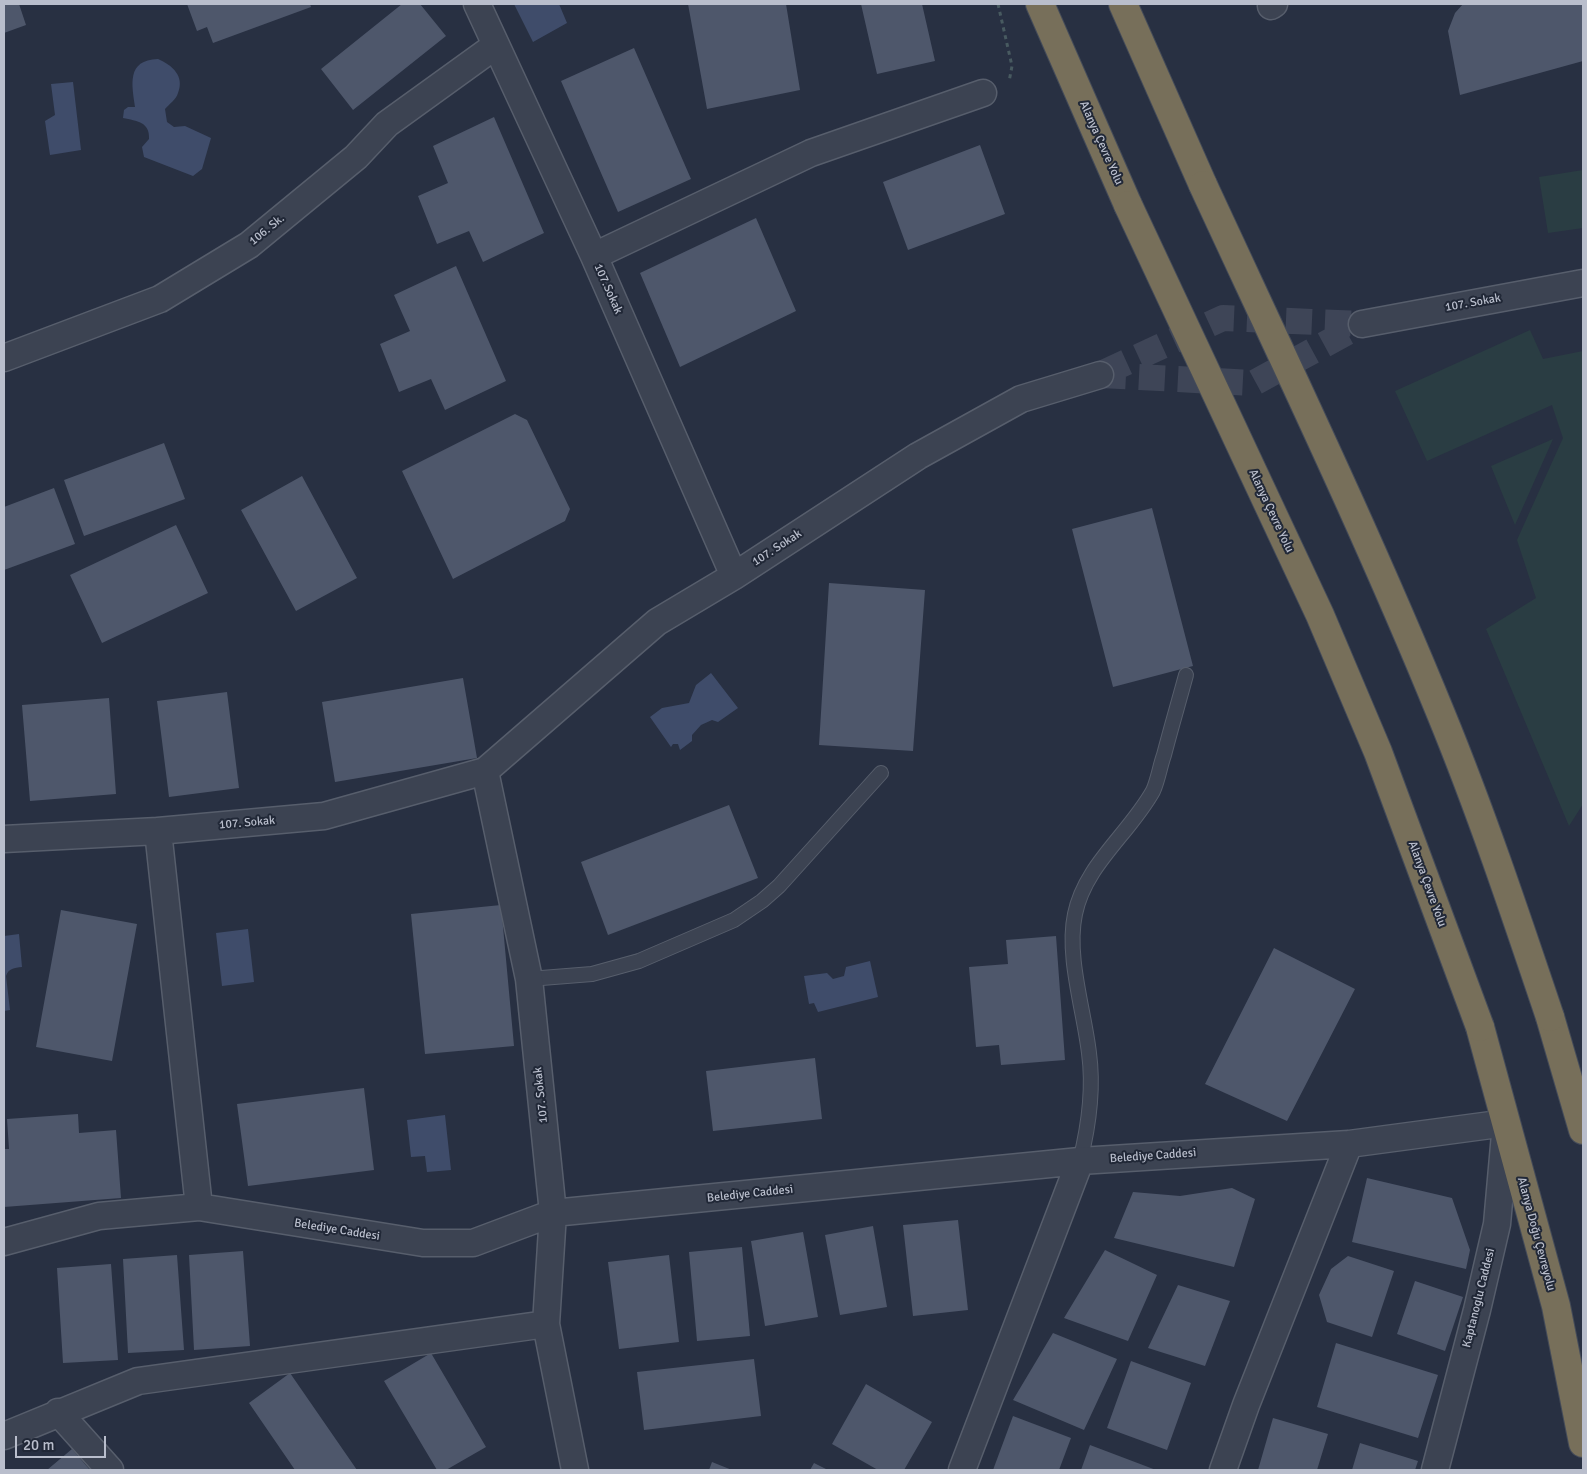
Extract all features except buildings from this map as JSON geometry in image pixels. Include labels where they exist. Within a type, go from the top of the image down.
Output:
[{"type":"highway","name":"Alanya Çevre Yolu","points":[[1040,4],[1128,205],[1320,615],[1378,752],[1480,1028]]},
{"type":"highway","points":[[1123,4],[1203,184],[1335,470],[1441,714],[1492,848],[1550,1017],[1582,1118]]},
{"type":"highway","name":"Alanya Doğu Çevreyolu","points":[[1480,1028],[1556,1306],[1583,1442]]},
{"type":"street","name":"107.Sokak","points":[[477,4],[594,256],[734,576]]},
{"type":"street","name":"106. Sk.","points":[[4,358],[160,299],[249,245],[356,157],[387,124],[495,46]]},
{"type":"street","points":[[594,256],[811,153],[983,93]]},
{"type":"street","name":"107. Sokak","points":[[1362,324],[1583,283]]},
{"type":"street","name":"107. Sokak","points":[[4,839],[158,831],[324,816],[485,772],[657,622],[734,576],[918,456],[1013,403],[1100,374]]},
{"type":"street","name":"107. Sokak","points":[[485,772],[529,979],[553,1213],[546,1324],[570,1470]]},
{"type":"street","points":[[158,831],[199,1207]]},
{"type":"street","name":"Belediye Caddesi","points":[[4,1242],[99,1216],[199,1207],[423,1243],[473,1243],[553,1213],[1080,1161],[1349,1144],[1506,1123]]},
{"type":"street","name":"Kaptanoglu Caddesi","points":[[1434,1470],[1477,1310],[1497,1224],[1506,1123]]},
{"type":"street","points":[[1223,1470],[1246,1405],[1349,1144]]},
{"type":"street","points":[[962,1470],[1080,1161]]},
{"type":"street","points":[[4,1436],[58,1412],[138,1381],[546,1324]]},
{"type":"street","points":[[58,1412],[110,1470]]},
{"type":"lane","points":[[1080,1161],[1090,1116],[1091,1085],[1089,1054],[1074,952],[1075,915],[1081,894],[1090,874],[1130,825],[1154,789],[1186,675]]},
{"type":"lane","points":[[529,979],[592,974],[639,961],[734,920],[762,901],[779,886],[881,773]]},
{"type":"path","points":[[983,93],[1011,82],[1012,66],[998,4]]},
{"type":"shaded area","points":[[1583,170],[1583,228],[1548,233],[1539,177]]},
{"type":"shaded area","points":[[1530,330],[1543,359],[1583,351],[1583,804],[1569,826],[1486,629],[1536,598],[1517,540],[1563,438],[1552,405],[1427,461],[1395,391]]},
{"type":"shaded area","points":[[1553,439],[1515,525],[1491,466]]},
{"type":"water","points":[[514,4],[559,4],[567,23],[533,42]]},
{"type":"water","points":[[158,59],[168,64],[176,72],[180,81],[177,95],[165,109],[167,122],[174,127],[185,126],[211,138],[202,169],[193,176],[144,157],[142,147],[149,139],[147,129],[142,123],[123,118],[124,110],[128,107],[135,107],[133,75],[136,69],[140,64],[148,60]]},
{"type":"water","points":[[73,82],[81,150],[50,155],[45,121],[55,115],[51,84]]},
{"type":"water","points":[[711,673],[738,708],[718,722],[712,720],[701,725],[692,735],[692,741],[680,750],[678,744],[673,744],[671,747],[650,717],[662,708],[689,703],[696,685]]},
{"type":"water","points":[[248,929],[254,982],[222,986],[216,933]]},
{"type":"water","points":[[19,934],[22,967],[14,968],[7,973],[10,1010],[4,1011],[4,936]]},
{"type":"water","points":[[870,961],[878,997],[818,1012],[814,1003],[809,1004],[804,976],[827,973],[833,979],[844,976],[846,967]]},
{"type":"water","points":[[445,1115],[451,1170],[427,1172],[425,1156],[411,1157],[407,1120]]},
{"type":"tunnel","points":[[1103,373],[1223,318],[1361,324]]},
{"type":"tunnel","points":[[1100,375],[1254,383],[1362,324]]}]
